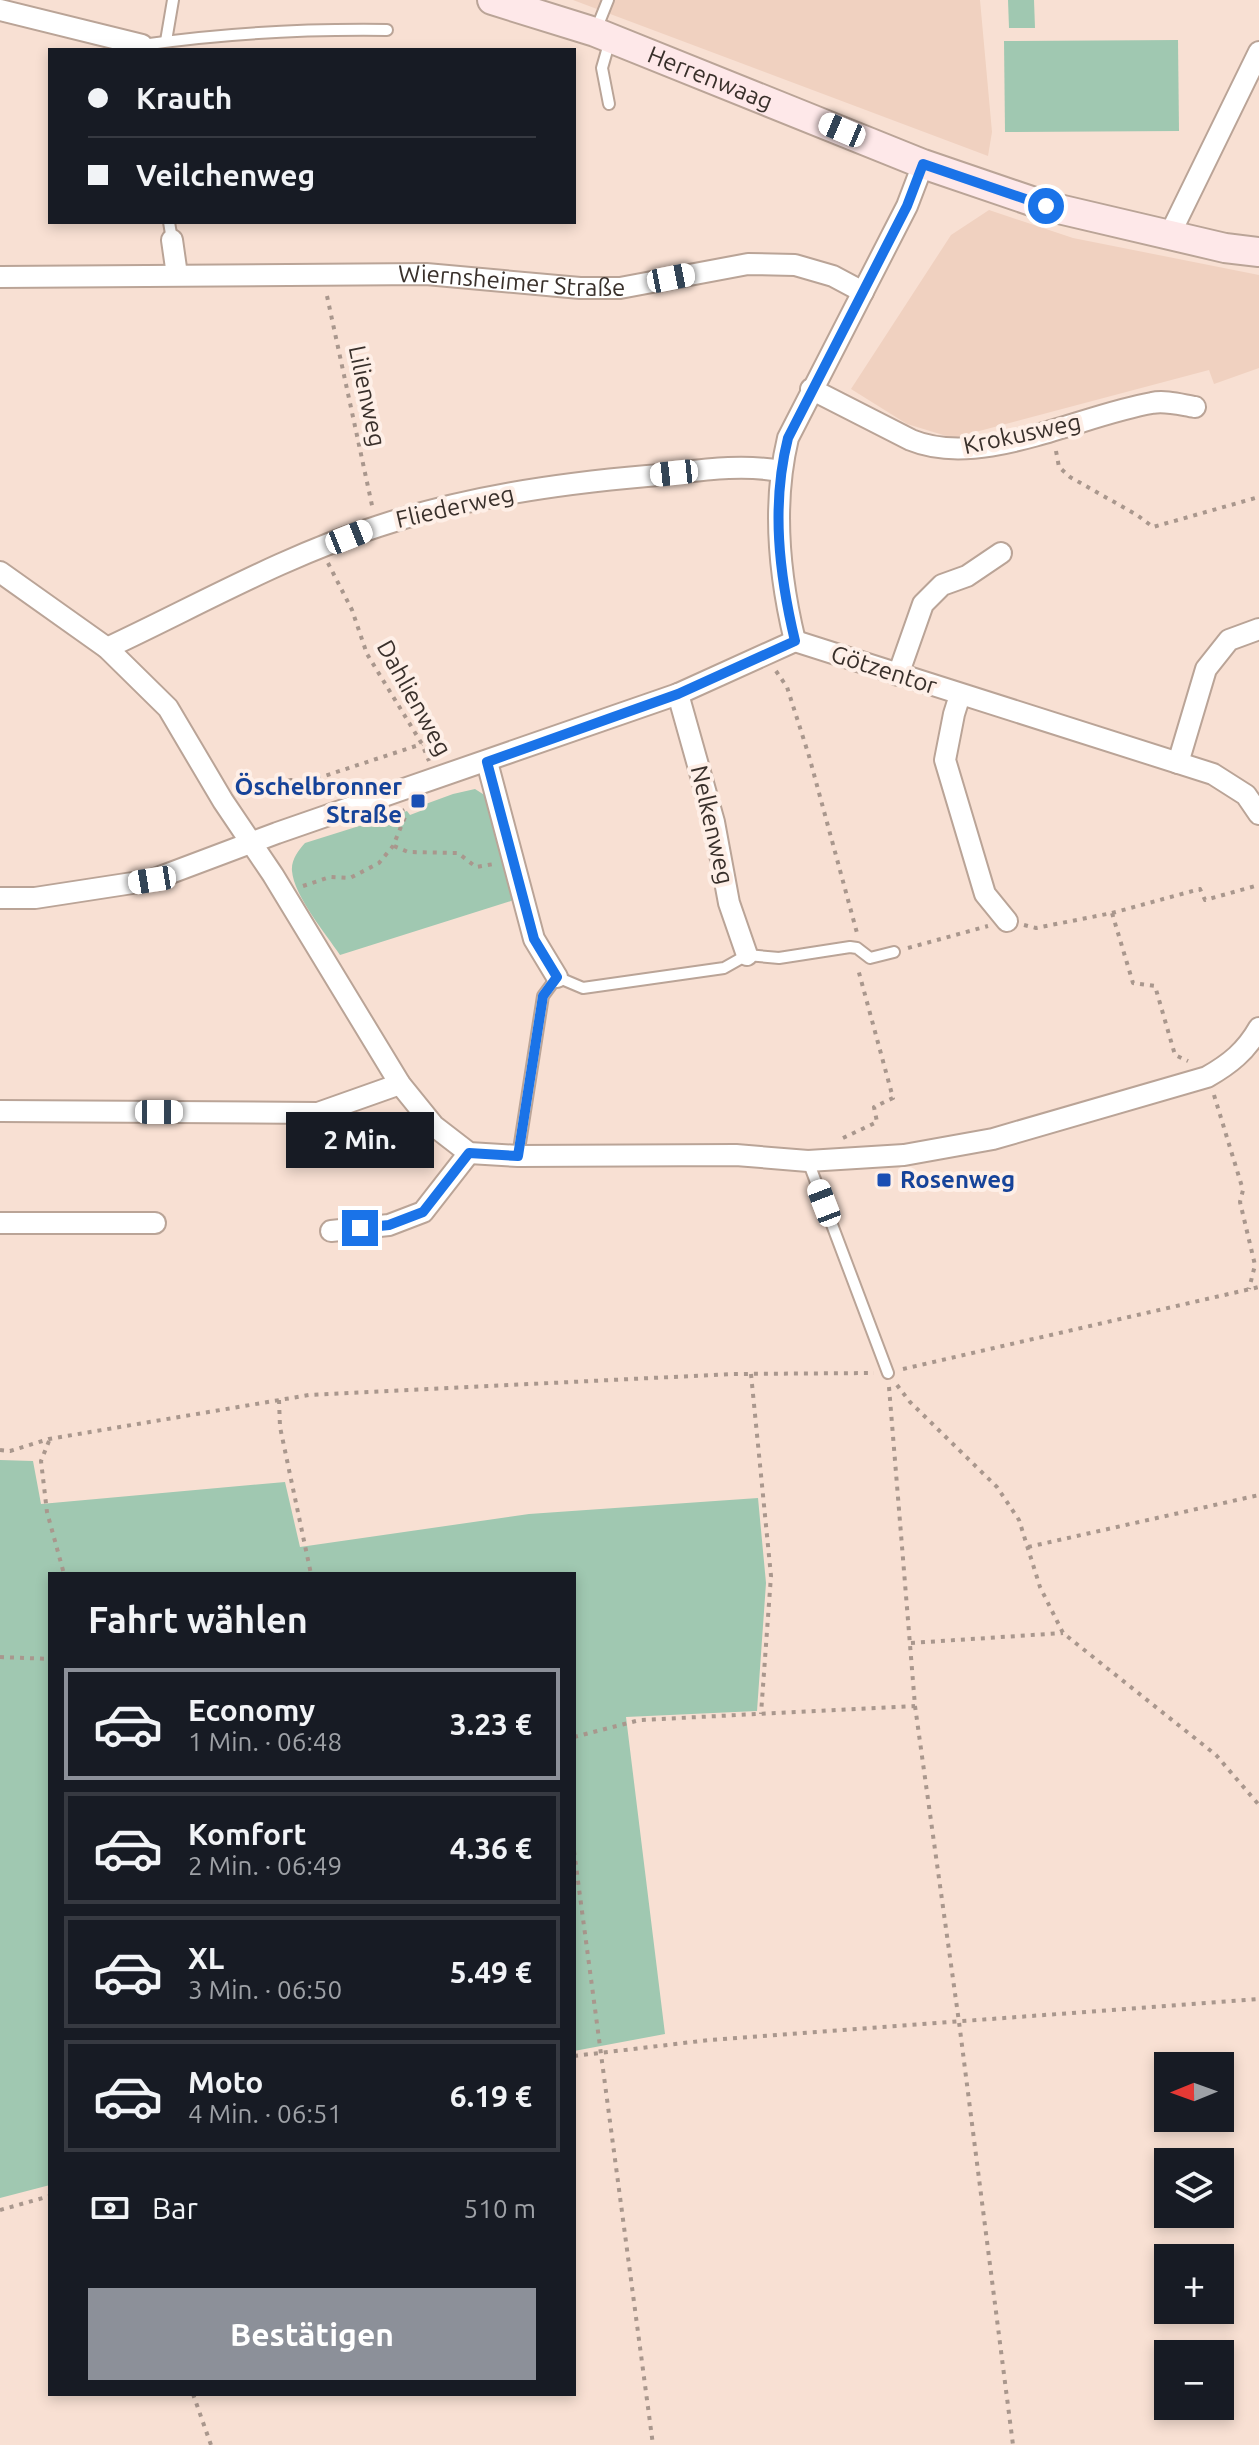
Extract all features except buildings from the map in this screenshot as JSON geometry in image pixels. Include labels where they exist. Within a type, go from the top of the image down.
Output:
[{"type":"main road","name":"Herrenwaag","points":[[492,0],[603,35],[923,164]]},
{"type":"main road","points":[[923,164],[1046,206],[1169,236],[1259,252]]},
{"type":"street","points":[[0,10],[142,47]]},
{"type":"street","points":[[1169,236],[1259,52]]},
{"type":"street","points":[[0,898],[35,898],[152,880],[678,694],[795,641],[782,588],[780,471],[788,438],[907,206],[923,164]]},
{"type":"street","points":[[170,231],[177,275]]},
{"type":"street","name":"Wiernsheimer Straße","points":[[0,277],[426,274],[580,288],[620,288],[748,264],[795,265],[833,276],[863,292]]},
{"type":"street","name":"Krokusweg","points":[[811,389],[928,447],[953,450],[986,447],[1155,402],[1195,407]]},
{"type":"street","name":"Fliederweg","points":[[107,648],[234,584],[377,526],[471,500],[547,486],[754,466],[780,471]]},
{"type":"street","points":[[898,675],[923,604],[942,585],[967,576],[1001,553]]},
{"type":"street","points":[[0,572],[107,648],[168,708],[400,1084],[434,1126],[469,1153],[518,1156],[736,1155],[808,1161],[904,1155],[993,1139],[1207,1077],[1228,1065],[1256,1041]]},
{"type":"street","points":[[1178,763],[1206,669],[1229,640],[1259,629]]},
{"type":"street","name":"Götzentor","points":[[795,641],[1213,774],[1246,795],[1259,814]]},
{"type":"street","name":"Nelkenweg","points":[[678,694],[714,822],[729,903],[747,955]]},
{"type":"street","name":"Götzentor","points":[[960,695],[945,760],[985,894],[1007,921]]},
{"type":"street","points":[[487,762],[534,939],[557,977]]},
{"type":"street","points":[[0,1111],[318,1113],[400,1084]]},
{"type":"street","points":[[331,1231],[389,1225],[423,1212],[469,1153]]},
{"type":"street","points":[[0,1223],[155,1223]]},
{"type":"lane","points":[[166,41],[173,0]]},
{"type":"lane","points":[[608,0],[602,68],[609,104]]},
{"type":"lane","points":[[142,47],[166,41],[293,29],[387,30]]},
{"type":"lane","points":[[518,1156],[543,996],[557,977],[583,988],[724,968],[747,955],[779,958],[857,948],[870,958],[894,952]]},
{"type":"lane","points":[[808,1161],[888,1373]]},
{"type":"path","name":"Lilienweg","points":[[328,273],[327,297],[377,526]]},
{"type":"path","points":[[1051,430],[1059,467],[1070,477],[1153,527],[1259,497]]},
{"type":"path","name":"Dahlienweg","points":[[321,549],[352,610],[367,654],[422,744],[437,778]]},
{"type":"path","points":[[766,655],[787,687],[857,932],[856,963],[893,1098],[874,1107],[877,1122],[870,1125]]},
{"type":"path","points":[[223,801],[233,795],[291,780],[303,783],[422,744]]},
{"type":"path","points":[[296,888],[330,877],[350,878],[379,863],[393,846],[405,817],[402,807]]},
{"type":"path","points":[[393,846],[408,852],[458,853],[476,867],[512,861]]},
{"type":"path","points":[[1112,913],[1200,889],[1205,900],[1259,885]]},
{"type":"path","points":[[894,952],[1007,921],[1036,928],[1062,923]]},
{"type":"path","points":[[0,1450],[10,1451],[49,1439],[309,1395],[750,1374],[888,1373],[1259,1287]]},
{"type":"path","points":[[888,1373],[910,1402],[997,1487],[1019,1520],[1040,1587],[1063,1633],[1216,1755],[1259,1805]]},
{"type":"path","points":[[888,1373],[915,1706],[1013,2445]]},
{"type":"path","points":[[750,1374],[771,1576],[761,1714]]},
{"type":"path","points":[[279,1400],[280,1427],[311,1572]]},
{"type":"path","points":[[49,1439],[41,1461],[47,1512],[63,1572]]},
{"type":"path","points":[[1028,1547],[1259,1495]]},
{"type":"path","points":[[911,1643],[1063,1633]]},
{"type":"path","points":[[0,1657],[48,1659]]},
{"type":"path","points":[[576,1736],[640,1720],[915,1706]]},
{"type":"path","points":[[576,1867],[653,2445]]},
{"type":"path","points":[[576,2056],[709,2040],[1259,1999]]},
{"type":"path","points":[[0,2210],[48,2197]]},
{"type":"path","points":[[194,2396],[211,2445]]},
{"type":"shaded area","points":[[573,0],[980,0],[992,132],[988,156]]},
{"type":"shaded area","points":[[989,210],[1073,238],[1259,275],[1259,368],[1214,384],[1209,370],[953,438],[907,424],[851,389],[951,235]]},
{"type":"green space","points":[[1008,0],[1034,0],[1035,28],[1009,28]]},
{"type":"green space","points":[[1178,40],[1179,131],[1005,132],[1004,41]]},
{"type":"green space","points":[[475,789],[486,796],[514,900],[340,955],[304,903],[294,881],[293,863],[302,846],[407,811],[410,815],[423,810],[423,805]]},
{"type":"green space","points":[[0,1460],[33,1461],[41,1504],[285,1482],[300,1547],[529,1514],[758,1498],[766,1583],[757,1711],[626,1717],[665,2034],[576,2051],[576,1572],[48,1572],[48,2186],[0,2198]]},
{"type":"place","name":"Öschelbronner Straße","points":[[418,801]]},
{"type":"place","name":"Rosenweg","points":[[884,1180]]},
{"type":"route","points":[[360,1228],[389,1225],[423,1212],[469,1153],[518,1156],[530,1095],[543,996],[557,977],[534,939],[487,762],[678,694],[795,641],[782,588],[779,511],[780,471],[788,438],[907,206],[923,164],[1046,206]]}]
